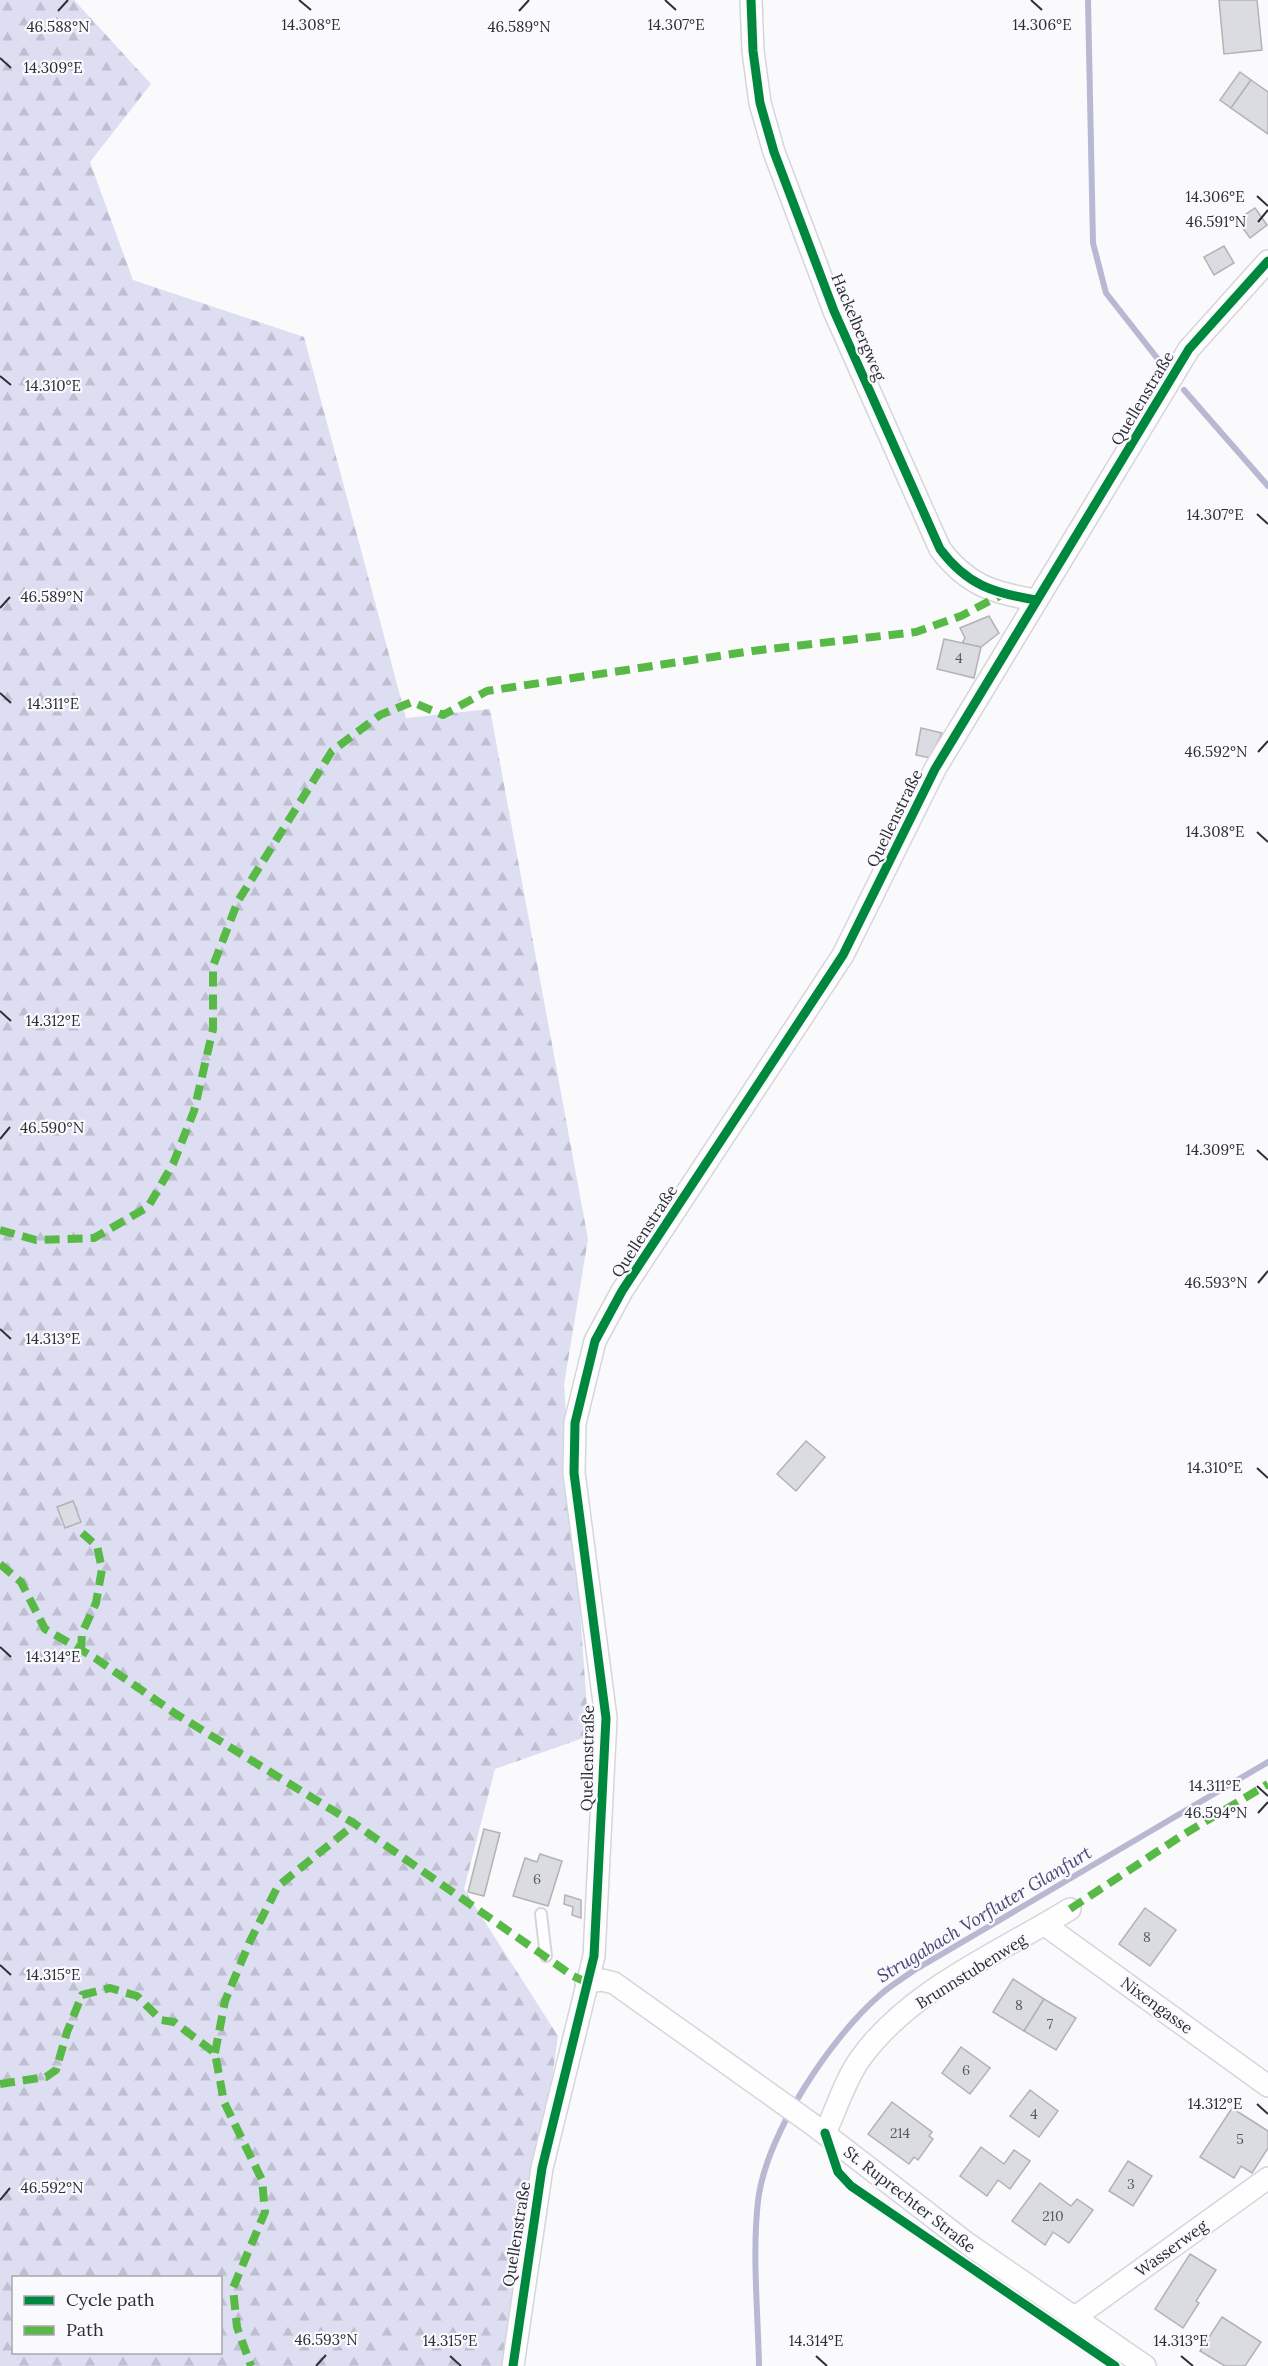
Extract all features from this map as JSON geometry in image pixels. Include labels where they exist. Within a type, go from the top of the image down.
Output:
[{"type":"street","name":"Hackelbergweg","points":[[751,0],[753,51],[760,103],[774,152],[834,312],[940,549],[965,577],[1003,594],[1036,600]]},
{"type":"street","name":"Quellenstraße","points":[[513,2366],[542,2168],[594,1956],[606,1718],[574,1463],[575,1423],[596,1341],[622,1291],[843,955],[936,768],[1189,349],[1268,261]]},
{"type":"street","name":"Brunnstubenweg","points":[[819,2129],[858,2062],[889,2026],[929,1993],[1070,1909]]},
{"type":"street","name":"Nixengasse","points":[[1045,1925],[1268,2086]]},
{"type":"street","name":"St. Ruprechter Straße","points":[[586,1982],[602,1980],[614,1983],[819,2129],[968,2244],[1145,2366]]},
{"type":"street","name":"Wasserweg","points":[[1074,2318],[1268,2178]]},
{"type":"lane","points":[[541,1914],[546,1956]]},
{"type":"green space","points":[[0,0],[74,0],[151,84],[90,162],[133,280],[304,337],[406,718],[490,709],[588,1239],[564,1385],[589,1736],[495,1769],[464,1889],[558,2036],[512,2366],[0,2366]]},
{"type":"building","points":[[1219,0],[1257,0],[1262,50],[1224,54]]},
{"type":"building","points":[[1240,72],[1251,80],[1231,108],[1220,100]]},
{"type":"building","points":[[1251,80],[1268,92],[1268,134],[1231,108]]},
{"type":"building","points":[[1255,208],[1267,225],[1250,238],[1237,220]]},
{"type":"building","points":[[1224,246],[1234,263],[1214,275],[1204,257]]},
{"type":"building","points":[[989,616],[999,633],[981,647],[962,643],[965,638],[960,628]]},
{"type":"building","points":[[944,639],[981,647],[974,678],[937,669]]},
{"type":"building","points":[[921,728],[942,733],[930,758],[916,755]]},
{"type":"building","points":[[806,1441],[825,1457],[796,1491],[777,1474]]},
{"type":"building","points":[[73,1501],[81,1522],[65,1528],[57,1507]]},
{"type":"building","points":[[484,1829],[500,1833],[484,1896],[468,1892]]},
{"type":"building","points":[[540,1854],[562,1861],[548,1906],[513,1896],[525,1858],[537,1862]]},
{"type":"building","points":[[565,1895],[581,1900],[581,1918],[572,1915],[573,1907],[564,1904]]},
{"type":"building","points":[[1145,1908],[1176,1930],[1150,1966],[1119,1944]]},
{"type":"building","points":[[1013,1979],[1044,1999],[1024,2031],[993,2012]]},
{"type":"building","points":[[1044,1999],[1076,2018],[1056,2050],[1024,2031]]},
{"type":"building","points":[[961,2047],[990,2068],[970,2094],[942,2073]]},
{"type":"building","points":[[1030,2090],[1058,2111],[1039,2137],[1010,2116]]},
{"type":"building","points":[[892,2102],[932,2132],[929,2136],[933,2139],[918,2160],[914,2157],[909,2164],[868,2134]]},
{"type":"building","points":[[1232,2108],[1268,2131],[1268,2148],[1252,2173],[1241,2166],[1234,2178],[1200,2157]]},
{"type":"building","points":[[981,2147],[1004,2164],[1014,2150],[1030,2161],[1010,2189],[998,2180],[987,2196],[960,2176]]},
{"type":"building","points":[[1128,2161],[1152,2176],[1133,2206],[1109,2191]]},
{"type":"building","points":[[1040,2183],[1071,2206],[1077,2199],[1093,2210],[1069,2243],[1053,2232],[1045,2245],[1012,2221]]},
{"type":"building","points":[[1190,2254],[1216,2270],[1196,2301],[1199,2303],[1183,2328],[1155,2309]]},
{"type":"building","points":[[1222,2317],[1261,2342],[1245,2366],[1225,2366],[1200,2351]]},
{"type":"waterway","points":[[1088,0],[1093,243],[1106,293],[1161,363]]},
{"type":"waterway","points":[[1184,390],[1268,486]]},
{"type":"waterway","name":"Strugabach Vorfluter Glanfurt","points":[[759,2366],[755,2242],[758,2201],[763,2175],[773,2147],[803,2089],[841,2036],[880,1995],[913,1971],[1268,1762]]},
{"type":"marked path","points":[[0,1230],[36,1240],[94,1238],[148,1207],[173,1164],[194,1111],[213,1029],[213,966],[238,901],[332,751],[380,715],[412,702],[443,715],[487,691],[752,651],[916,632],[961,616],[1003,594]]},
{"type":"marked path","points":[[81,1651],[82,1633],[96,1603],[102,1569],[97,1546],[82,1533]]},
{"type":"marked path","points":[[0,1564],[21,1582],[45,1629],[95,1658],[176,1714],[355,1824],[573,1976],[586,1982]]},
{"type":"marked path","points":[[1070,1909],[1181,1836],[1268,1784]]},
{"type":"marked path","points":[[215,2053],[225,2001],[250,1941],[278,1886],[355,1824]]},
{"type":"marked path","points":[[0,2084],[46,2077],[56,2070],[67,2032],[82,1995],[110,1988],[137,1996],[161,2020],[174,2022],[215,2053],[224,2102],[262,2180],[265,2212],[233,2288],[237,2327],[251,2366]]},
{"type":"cycle path","points":[[751,0],[753,51],[760,103],[774,152],[834,311],[940,549],[960,571],[982,585],[1007,594],[1036,600]]},
{"type":"cycle path","points":[[513,2366],[542,2168],[594,1956],[606,1718],[574,1473],[575,1423],[595,1341],[622,1291],[843,955],[935,769],[1189,349],[1268,261]]},
{"type":"cycle path","points":[[825,2133],[838,2172],[851,2186],[1115,2366]]}]
